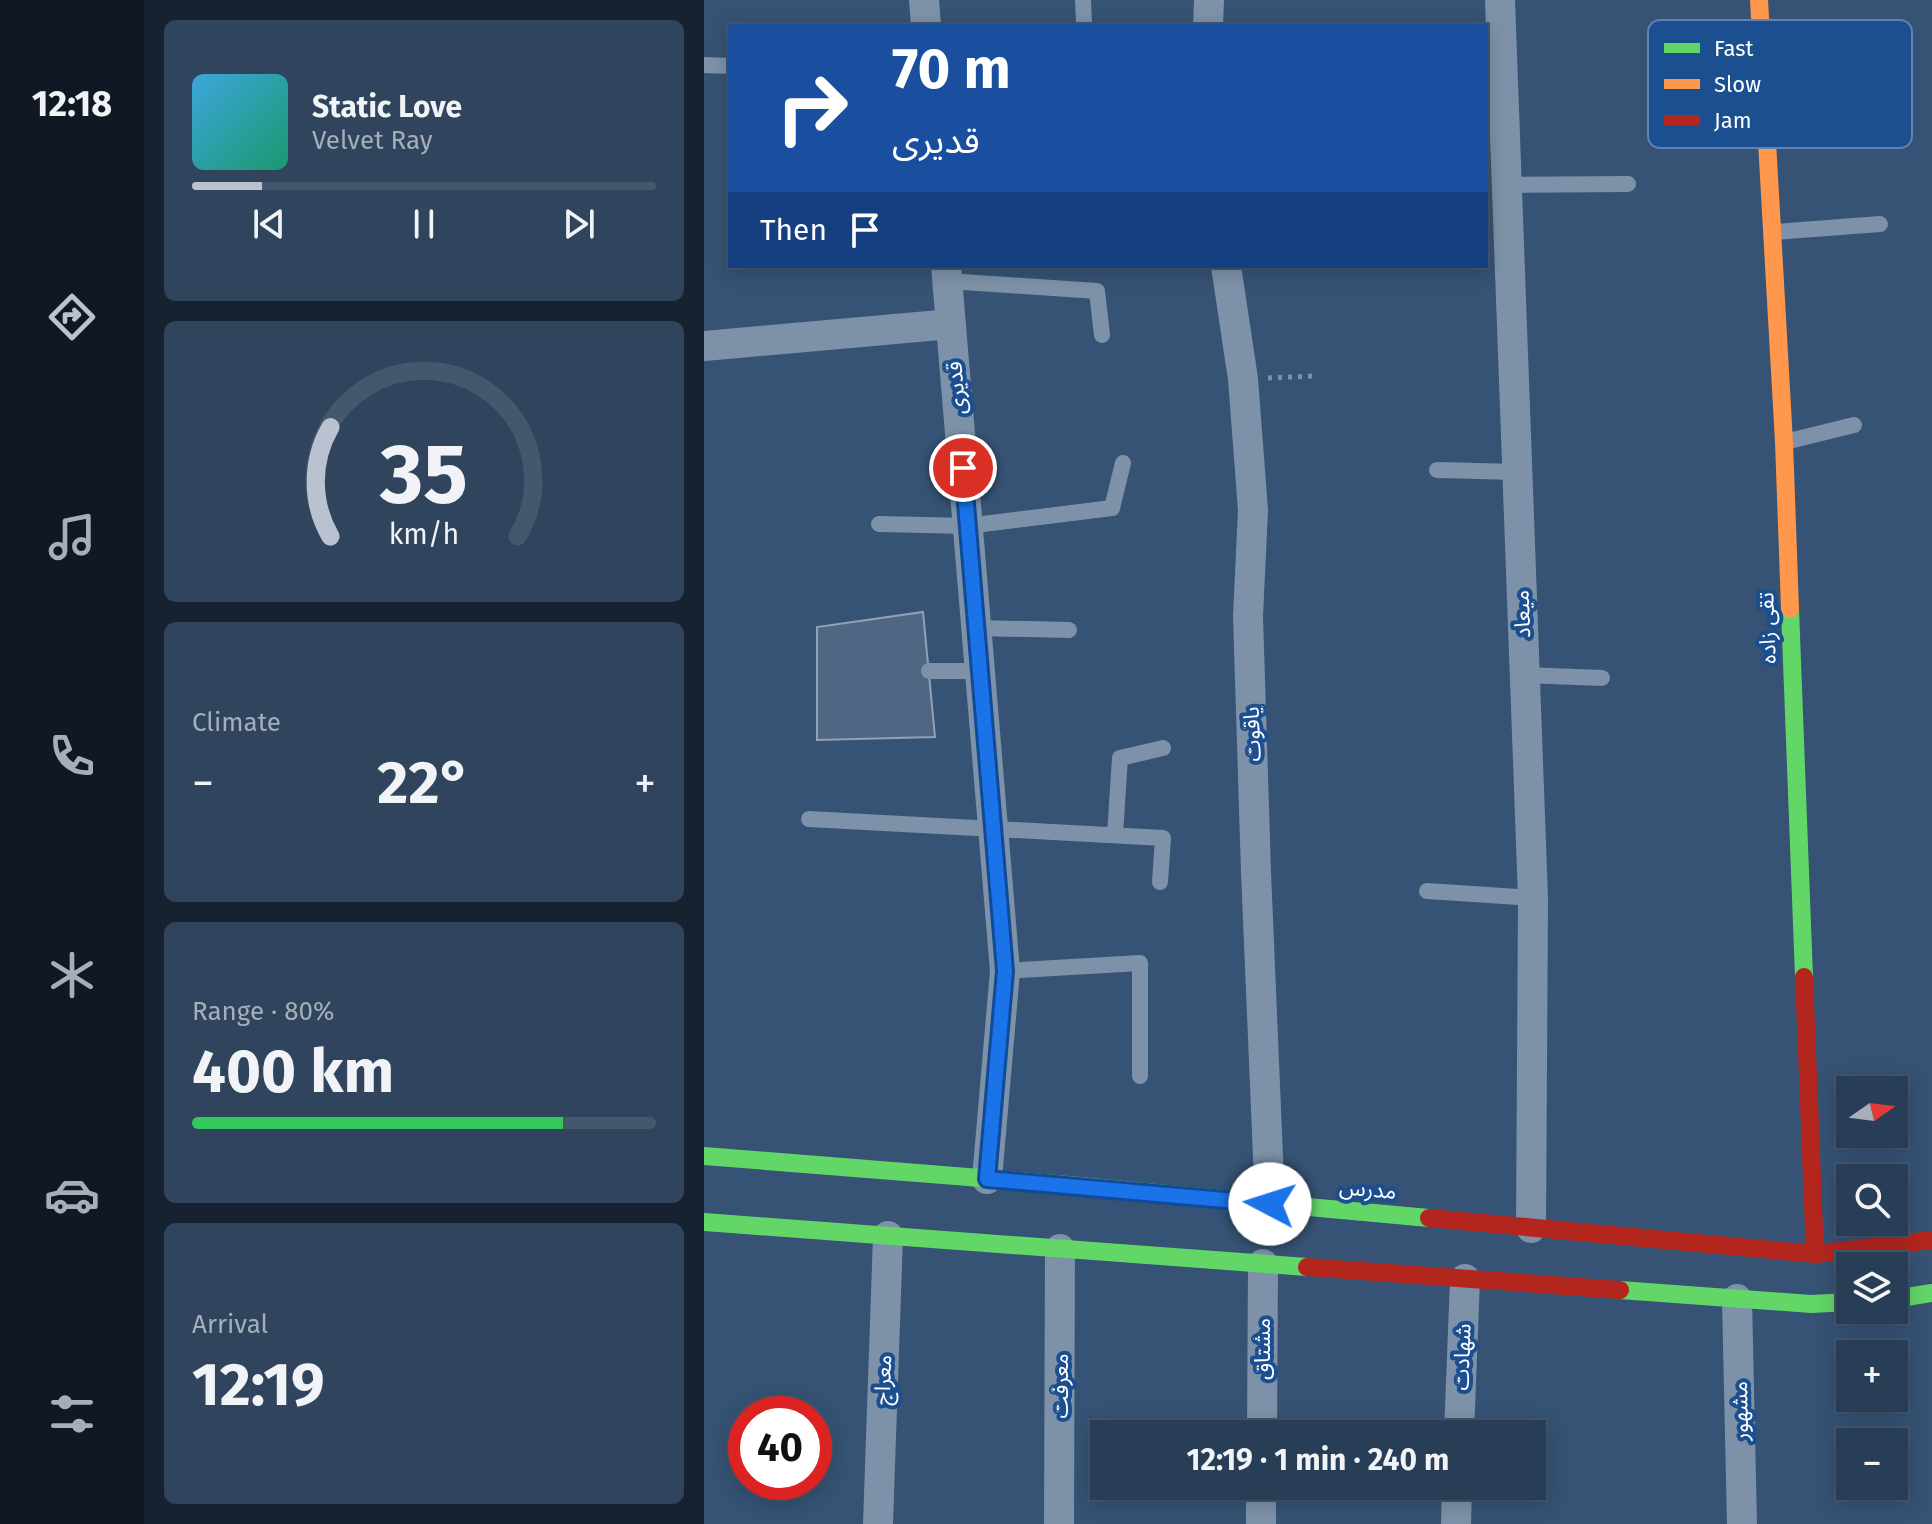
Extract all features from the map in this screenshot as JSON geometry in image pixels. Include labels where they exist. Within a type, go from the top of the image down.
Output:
[{"type":"street","points":[[924,0],[926,24]]},
{"type":"street","points":[[1208,24],[1209,0]]},
{"type":"street","name":"میعاد","points":[[1500,0],[1533,898],[1531,1228]]},
{"type":"street","name":"تقی زاده","points":[[1759,0],[1760,20]]},
{"type":"street","name":"تقی زاده","points":[[1767,148],[1784,442],[1815,1254]]},
{"type":"street","name":"یاقوت","points":[[1226,268],[1243,379],[1253,510],[1248,616],[1270,1204]]},
{"type":"street","name":"قدیری","points":[[947,273],[1005,971],[987,1179]]},
{"type":"street","points":[[704,346],[951,324]]},
{"type":"street","name":"مدرس","points":[[704,1156],[775,1168],[987,1179],[1815,1254],[1932,1240]]},
{"type":"street","points":[[704,1222],[775,1222],[888,1236],[1737,1299],[1836,1303]]},
{"type":"street","name":"معراج","points":[[878,1524],[888,1236]]},
{"type":"street","name":"معرفت","points":[[1059,1524],[1060,1249]]},
{"type":"street","name":"مشتاق","points":[[1262,1420],[1263,1264]]},
{"type":"street","name":"شهادت","points":[[1460,1420],[1465,1279]]},
{"type":"street","points":[[1908,1297],[1932,1293]]},
{"type":"street","name":"مشهور","points":[[1737,1299],[1742,1524]]},
{"type":"street","points":[[1261,1500],[1261,1524]]},
{"type":"street","points":[[1456,1524],[1457,1500]]},
{"type":"lane","points":[[1083,0],[1084,23]]},
{"type":"lane","points":[[704,65],[728,66]]},
{"type":"lane","points":[[1507,185],[1628,184]]},
{"type":"lane","points":[[1772,232],[1880,224]]},
{"type":"lane","points":[[947,273],[1097,291],[1102,335]]},
{"type":"lane","points":[[1784,442],[1854,425]]},
{"type":"lane","points":[[879,524],[967,526],[1112,508],[1123,463]]},
{"type":"lane","points":[[1437,470],[1517,472]]},
{"type":"lane","points":[[975,628],[1069,630]]},
{"type":"lane","points":[[929,671],[979,671]]},
{"type":"lane","points":[[1525,675],[1602,678]]},
{"type":"lane","points":[[1115,835],[1120,758],[1163,748]]},
{"type":"lane","points":[[809,819],[1163,838],[1160,882]]},
{"type":"lane","points":[[1427,891],[1533,898]]},
{"type":"lane","points":[[1005,971],[1140,963],[1140,1076]]},
{"type":"path","points":[[1243,379],[1313,376]]},
{"type":"building","points":[[923,612],[935,737],[817,740],[817,627]]},
{"type":"traffic: fast","points":[[1790,609],[1804,977]]},
{"type":"traffic: fast","points":[[704,1156],[1429,1218]]},
{"type":"traffic: fast","points":[[704,1222],[1307,1267]]},
{"type":"traffic: fast","points":[[1620,1290],[1811,1304],[1836,1303]]},
{"type":"traffic: fast","points":[[1908,1297],[1932,1293]]},
{"type":"traffic: slow","points":[[1759,0],[1760,20]]},
{"type":"traffic: slow","points":[[1767,148],[1790,609]]},
{"type":"traffic: jam","points":[[1804,977],[1815,1254]]},
{"type":"traffic: jam","points":[[1429,1218],[1815,1254],[1932,1240]]},
{"type":"traffic: jam","points":[[1307,1267],[1620,1290]]},
{"type":"route","points":[[963,468],[1005,971],[987,1179],[1270,1204]]}]
